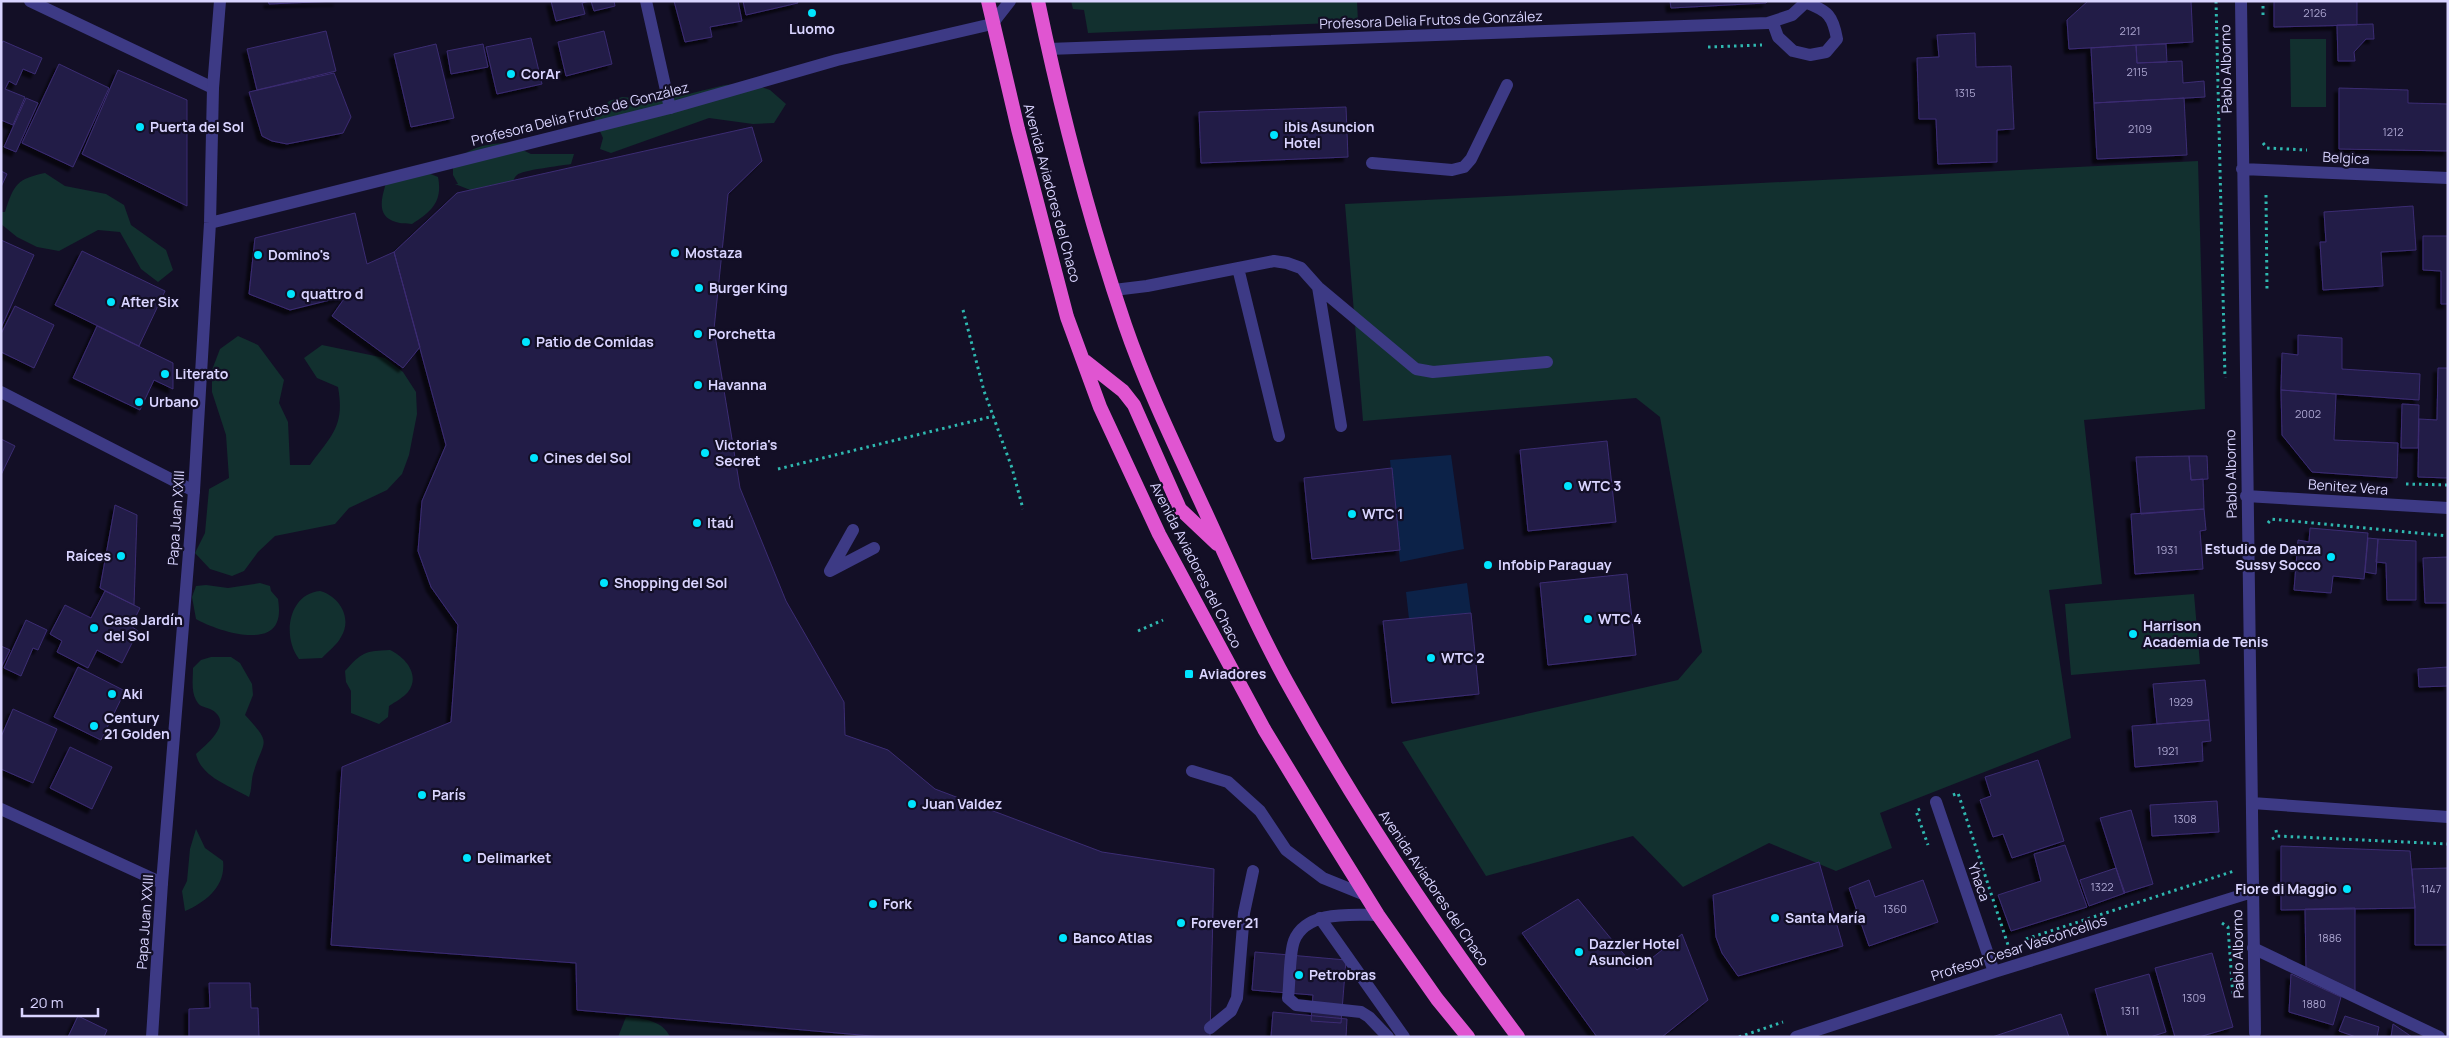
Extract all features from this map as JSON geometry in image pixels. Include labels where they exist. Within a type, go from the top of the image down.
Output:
[{"type":"highway","name":"Avenida Aviadores del Chaco","points":[[988,1],[992,24],[1067,317],[1085,361],[1100,407],[1159,534],[1264,729],[1378,915],[1437,999],[1468,1037]]},
{"type":"highway","name":"Avenida Aviadores del Chaco","points":[[1038,1],[1082,184],[1129,336],[1163,421],[1223,550],[1293,692],[1363,811],[1438,926],[1518,1037]]},
{"type":"highway","points":[[1085,361],[1123,391],[1134,405],[1180,509],[1223,550]]},
{"type":"street","points":[[30,1],[213,88]]},
{"type":"street","name":"Papa Juan XXIII","points":[[152,1037],[162,882],[194,491],[210,223],[213,88],[220,1]]},
{"type":"street","points":[[646,1],[670,108]]},
{"type":"street","points":[[992,24],[1010,1]]},
{"type":"street","name":"Pablo Alborno","points":[[2241,1],[2254,1035]]},
{"type":"street","points":[[1773,23],[1778,37],[1793,51],[1810,55],[1826,52],[1836,39],[1834,21],[1821,9],[1807,2]]},
{"type":"street","name":"Profesora Delia Frutos de González","points":[[1048,49],[1773,23],[1792,15],[1807,2]]},
{"type":"street","name":"Profesora Delia Frutos de González","points":[[210,223],[670,108],[837,60],[992,24]]},
{"type":"street","points":[[1372,163],[1452,170],[1464,167],[1471,159],[1508,85]]},
{"type":"street","name":"Belgica","points":[[2242,168],[2448,178]]},
{"type":"street","points":[[1114,290],[1274,261],[1287,263],[1301,268],[1318,287],[1416,369],[1433,372],[1547,362]]},
{"type":"street","points":[[1238,268],[1280,436]]},
{"type":"street","points":[[1318,287],[1341,426]]},
{"type":"street","points":[[1,392],[194,491]]},
{"type":"street","name":"Benitez Vera","points":[[2246,496],[2448,508]]},
{"type":"street","points":[[853,530],[830,571],[874,548]]},
{"type":"street","points":[[1192,771],[1228,782],[1260,811],[1286,850],[1323,878],[1365,895]]},
{"type":"street","name":"Yhaca","points":[[1936,802],[1994,972]]},
{"type":"street","points":[[2252,803],[2448,817]]},
{"type":"street","points":[[1,809],[162,882]]},
{"type":"street","points":[[1210,1028],[1230,1011],[1237,998],[1244,913],[1253,871]]},
{"type":"street","name":"Profesor Cesar Vasconcellos","points":[[1796,1037],[1994,972],[2252,892]]},
{"type":"street","points":[[1378,915],[1342,915],[1320,918],[1301,931],[1294,940],[1288,998],[1296,1005],[1361,1012],[1369,1017],[1388,1037]]},
{"type":"street","points":[[1320,918],[1404,1037]]},
{"type":"street","points":[[2253,948],[2439,1037]]},
{"type":"path","points":[[2216,1],[2225,383]]},
{"type":"path","points":[[2263,1],[2263,20]]},
{"type":"path","points":[[2262,142],[2267,148],[2317,151]]},
{"type":"path","points":[[2266,195],[2267,297]]},
{"type":"path","points":[[963,310],[984,391],[1012,468],[1023,509]]},
{"type":"path","points":[[778,469],[994,416]]},
{"type":"path","points":[[2397,484],[2448,484]]},
{"type":"path","points":[[2268,530],[2268,522],[2271,519],[2448,536]]},
{"type":"path","points":[[1138,631],[1163,620]]},
{"type":"path","points":[[1929,848],[1916,811],[1958,793],[2008,945],[2236,870],[2235,862]]},
{"type":"path","points":[[2276,830],[2277,836]]},
{"type":"path","points":[[2272,849],[2272,840],[2277,836],[2448,844]]},
{"type":"path","points":[[2223,874],[2223,881]]},
{"type":"path","points":[[2214,926],[2223,923],[2230,926],[2234,1004]]},
{"type":"path","points":[[1739,1037],[1785,1021]]},
{"type":"green space","points":[[1071,1],[1357,1],[1358,22],[1088,33],[1084,10],[1073,9]]},
{"type":"green space","points":[[2290,39],[2326,39],[2326,107],[2291,107]]},
{"type":"green space","points":[[749,83],[770,90],[786,104],[774,123],[753,124],[709,118],[611,153],[600,149],[603,138],[594,118],[609,101],[622,97],[664,100],[725,85]]},
{"type":"green space","points":[[508,143],[531,154],[574,154],[571,164],[520,173],[515,177],[512,186],[478,193],[455,184],[458,184],[453,175],[453,164],[459,158],[478,147]]},
{"type":"green space","points":[[2198,161],[2205,409],[2084,420],[2102,584],[2049,590],[2071,738],[1880,813],[1892,848],[1836,871],[1769,843],[1683,887],[1633,836],[1486,876],[1402,742],[1678,680],[1702,652],[1660,417],[1636,398],[1363,421],[1345,204]]},
{"type":"green space","points":[[45,173],[65,186],[106,194],[124,205],[131,225],[166,250],[173,270],[158,282],[141,269],[120,232],[98,230],[59,251],[37,247],[17,237],[1,224],[1,212],[5,212],[11,195],[18,184],[28,178]]},
{"type":"green space","points":[[428,173],[438,177],[439,186],[437,200],[430,210],[412,224],[398,223],[389,219],[382,210],[382,198],[387,179]]},
{"type":"green space","points":[[238,336],[258,345],[284,380],[279,403],[288,422],[290,465],[310,465],[330,437],[338,421],[340,400],[338,387],[317,378],[304,358],[322,345],[385,358],[403,372],[416,392],[417,414],[409,455],[402,474],[387,490],[349,508],[335,524],[275,536],[258,552],[244,571],[232,576],[210,569],[195,553],[205,533],[209,489],[229,478],[226,435],[212,392],[212,370],[220,349]]},
{"type":"green space","points":[[260,583],[270,586],[271,591],[278,599],[279,616],[271,630],[263,634],[239,634],[214,627],[196,619],[192,597],[196,586],[206,585],[228,588]]},
{"type":"green space","points":[[320,591],[333,598],[342,609],[345,615],[344,630],[337,643],[322,658],[299,659],[291,640],[291,618],[301,600],[309,594]]},
{"type":"green space","name":"Harrison Academia de Tenis","points":[[2194,594],[2200,664],[2071,675],[2065,604]]},
{"type":"green space","points":[[390,650],[401,657],[410,667],[413,679],[412,686],[402,698],[389,706],[388,717],[379,724],[351,713],[351,691],[346,682],[345,671],[364,654]]},
{"type":"green space","points":[[211,657],[231,657],[240,663],[252,684],[253,695],[245,715],[260,732],[264,743],[253,774],[249,797],[210,775],[199,762],[196,754],[216,734],[220,721],[218,715],[212,710],[199,704],[194,696],[193,689],[193,668],[201,660]]},
{"type":"green space","points":[[196,829],[205,848],[223,861],[223,870],[218,885],[213,892],[200,903],[185,911],[182,891],[187,881],[190,849]]},
{"type":"green space","points":[[626,1017],[645,1019],[657,1023],[667,1031],[670,1037],[618,1037]]},
{"type":"water","points":[[1451,455],[1464,549],[1400,562],[1390,460]]},
{"type":"water","points":[[1467,583],[1471,613],[1409,619],[1406,592]]},
{"type":"building","points":[[268,1],[338,1],[269,4]]},
{"type":"building","points":[[551,1],[590,1],[582,3],[585,14],[556,21]]},
{"type":"building","points":[[591,1],[614,1],[615,6],[594,11]]},
{"type":"building","points":[[674,1],[738,1],[742,21],[710,27],[712,37],[685,42]]},
{"type":"building","points":[[743,1],[797,1],[798,3],[746,15]]},
{"type":"building","points":[[1670,1],[1768,1],[1766,3],[1671,8]]},
{"type":"building","points":[[2088,1],[2191,1],[2193,42],[2069,49],[2067,20]]},
{"type":"building","points":[[2274,1],[2357,1],[2357,25],[2274,27]]},
{"type":"building","points":[[2373,24],[2374,39],[2366,39],[2354,52],[2355,61],[2338,61],[2337,25]]},
{"type":"building","points":[[326,31],[336,71],[257,90],[247,49]]},
{"type":"building","points":[[604,31],[612,64],[566,76],[558,42]]},
{"type":"building","points":[[1975,33],[1976,67],[2011,66],[2014,129],[1997,130],[1997,162],[1938,164],[1936,119],[1919,119],[1917,58],[1939,57],[1937,35]]},
{"type":"building","points":[[531,38],[542,84],[497,94],[486,47]]},
{"type":"building","points":[[3,41],[42,58],[35,74],[23,69],[16,85],[9,81],[5,89],[25,97],[13,125],[1,120],[1,45]]},
{"type":"building","points":[[436,44],[454,118],[411,127],[394,54]]},
{"type":"building","points":[[483,44],[488,67],[451,74],[447,51]]},
{"type":"building","points":[[2166,44],[2167,62],[2137,63],[2136,45]]},
{"type":"building","points":[[2136,45],[2137,63],[2182,61],[2183,83],[2204,81],[2205,97],[2094,103],[2091,48]]},
{"type":"building","points":[[59,64],[109,88],[73,167],[22,143]]},
{"type":"building","name":"Puerta del Sol","points":[[118,70],[187,100],[187,206],[82,154]]},
{"type":"building","points":[[334,73],[351,117],[343,133],[287,144],[272,141],[262,136],[249,92]]},
{"type":"building","points":[[2339,88],[2408,90],[2408,103],[2448,104],[2448,151],[2339,149]]},
{"type":"building","points":[[26,98],[38,103],[16,152],[4,147]]},
{"type":"building","points":[[2184,98],[2187,155],[2097,159],[2094,103]]},
{"type":"building","points":[[1346,107],[1348,157],[1201,163],[1199,112]]},
{"type":"building","name":"Shopping del Sol","points":[[752,127],[762,161],[728,194],[714,329],[740,488],[786,601],[844,702],[845,735],[888,750],[935,789],[1102,852],[1214,869],[1210,1037],[883,1037],[577,1010],[576,963],[331,945],[342,767],[451,722],[458,625],[431,587],[418,551],[422,501],[446,445],[394,252],[457,193]]},
{"type":"building","points":[[1,171],[7,174],[1,187]]},
{"type":"building","points":[[2413,206],[2416,250],[2381,252],[2383,286],[2323,290],[2320,242],[2326,242],[2324,212]]},
{"type":"building","points":[[355,213],[367,264],[394,252],[420,347],[403,368],[332,316],[346,296],[290,310],[249,294],[255,238]]},
{"type":"building","points":[[2423,236],[2448,236],[2448,304],[2441,304],[2441,271],[2423,270]]},
{"type":"building","points":[[1,240],[34,255],[1,328]]},
{"type":"building","points":[[82,251],[165,291],[139,346],[55,305]]},
{"type":"building","points":[[15,306],[54,325],[34,368],[1,352],[1,334]]},
{"type":"building","points":[[97,326],[173,363],[173,389],[154,380],[140,410],[73,378]]},
{"type":"building","points":[[2298,335],[2342,338],[2342,369],[2420,374],[2419,400],[2281,390],[2282,353],[2298,355]]},
{"type":"building","points":[[2438,368],[2448,368],[2448,478],[2418,477],[2419,419],[2437,420]]},
{"type":"building","points":[[2281,390],[2336,394],[2334,440],[2398,443],[2397,478],[2312,472],[2282,435]]},
{"type":"building","points":[[2402,404],[2419,405],[2418,448],[2401,448]]},
{"type":"building","points":[[1,439],[15,446],[1,475]]},
{"type":"building","name":"WTC 3","points":[[1607,441],[1616,522],[1528,531],[1520,450]]},
{"type":"building","points":[[2189,456],[2191,480],[2203,479],[2204,509],[2141,514],[2136,457]]},
{"type":"building","points":[[2189,456],[2207,456],[2208,479],[2191,480]]},
{"type":"building","name":"WTC 1","points":[[1392,468],[1400,550],[1312,559],[1304,478]]},
{"type":"building","points":[[115,505],[137,515],[134,605],[100,588]]},
{"type":"building","points":[[2204,509],[2206,530],[2200,531],[2203,569],[2135,574],[2131,514]]},
{"type":"building","name":"Estudio de Danza Sussy Socco","points":[[2310,528],[2368,533],[2364,579],[2333,576],[2331,593],[2294,590],[2298,540],[2309,542]]},
{"type":"building","points":[[2368,538],[2378,539],[2376,574],[2365,572]]},
{"type":"building","points":[[2378,539],[2416,541],[2416,600],[2387,600],[2386,563],[2376,562]]},
{"type":"building","points":[[2448,557],[2448,603],[2425,603],[2423,558]]},
{"type":"building","name":"WTC 4","points":[[1627,574],[1636,655],[1548,665],[1540,583]]},
{"type":"building","name":"Casa Jardín del Sol","points":[[105,591],[140,608],[131,626],[138,631],[122,663],[97,650],[88,668],[57,652],[62,641],[50,634],[65,605],[91,618]]},
{"type":"building","name":"WTC 2","points":[[1471,613],[1479,694],[1392,703],[1383,621]]},
{"type":"building","points":[[26,620],[47,630],[38,650],[33,648],[21,676],[4,668]]},
{"type":"building","points":[[1,646],[10,650],[1,668]]},
{"type":"building","points":[[78,667],[125,691],[101,740],[54,717]]},
{"type":"building","points":[[2448,667],[2448,686],[2419,687],[2418,669]]},
{"type":"building","points":[[2205,680],[2209,720],[2157,724],[2153,684]]},
{"type":"building","points":[[13,709],[57,729],[33,783],[1,769],[1,737]]},
{"type":"building","points":[[2209,720],[2211,741],[2202,742],[2203,761],[2135,767],[2132,726]]},
{"type":"building","points":[[70,747],[112,767],[92,809],[50,788]]},
{"type":"building","points":[[2038,760],[2064,841],[2012,858],[2003,834],[1993,837],[1980,800],[1991,796],[1985,777]]},
{"type":"building","points":[[2217,801],[2219,832],[2152,836],[2150,805]]},
{"type":"building","points":[[2131,810],[2153,884],[2124,893],[2100,818]]},
{"type":"building","points":[[2065,845],[2087,907],[2011,931],[1998,895],[2041,881],[2034,854]]},
{"type":"building","name":"Fiore di Maggio","points":[[2281,846],[2410,851],[2415,908],[2281,910]]},
{"type":"building","name":"Santa María","points":[[1819,862],[1843,946],[1738,976],[1722,953],[1716,937],[1713,895]]},
{"type":"building","points":[[2116,868],[2125,893],[2089,906],[2080,880]]},
{"type":"building","points":[[2448,868],[2448,945],[2415,945],[2412,869]]},
{"type":"building","points":[[1869,880],[1875,897],[1923,880],[1938,922],[1869,946],[1849,888]]},
{"type":"building","name":"Dazzler Hotel Asuncion","points":[[1578,899],[1637,970],[1682,934],[1708,1000],[1662,1037],[1597,1037],[1522,933]]},
{"type":"building","points":[[2355,908],[2355,991],[2306,968],[2305,909]]},
{"type":"building","name":"Petrobras","points":[[1255,952],[1346,960],[1341,1023],[1311,1021],[1313,995],[1252,990]]},
{"type":"building","points":[[2212,953],[2233,1027],[2199,1037],[2175,1037],[2155,968]]},
{"type":"building","points":[[2149,974],[2166,1032],[2150,1037],[2108,1037],[2095,989]]},
{"type":"building","points":[[2291,974],[2341,997],[2333,1025],[2289,1012]]},
{"type":"building","points":[[209,983],[250,983],[251,1008],[258,1008],[259,1037],[189,1037],[189,1009],[210,1008]]},
{"type":"building","points":[[1273,1012],[1347,1019],[1346,1037],[1271,1037]]},
{"type":"building","points":[[2061,1014],[2069,1037],[1992,1037]]},
{"type":"building","points":[[78,1016],[107,1030],[104,1037],[68,1037]]},
{"type":"building","points":[[2345,1016],[2379,1027],[2377,1037],[2356,1037],[2339,1031]]},
{"type":"building","points":[[2393,1024],[2412,1037],[2391,1037]]},
{"type":"place","name":"Luomo","points":[[812,13]]},
{"type":"place","name":"CorAr","points":[[511,74]]},
{"type":"place","name":"Puerta del Sol","points":[[140,127]]},
{"type":"place","name":"ibis Asuncion Hotel","points":[[1274,135]]},
{"type":"place","name":"Mostaza","points":[[675,253]]},
{"type":"place","name":"Domino's","points":[[258,255]]},
{"type":"place","name":"Burger King","points":[[699,288]]},
{"type":"place","name":"quattro d","points":[[291,294]]},
{"type":"place","name":"After Six","points":[[111,302]]},
{"type":"place","name":"Porchetta","points":[[698,334]]},
{"type":"place","name":"Patio de Comidas","points":[[526,342]]},
{"type":"place","name":"Literato","points":[[165,374]]},
{"type":"place","name":"Havanna","points":[[698,385]]},
{"type":"place","name":"Urbano","points":[[139,402]]},
{"type":"place","name":"Victoria's Secret","points":[[705,453]]},
{"type":"place","name":"Cines del Sol","points":[[534,458]]},
{"type":"place","name":"WTC 3","points":[[1568,486]]},
{"type":"place","name":"WTC 1","points":[[1352,514]]},
{"type":"place","name":"Itaú","points":[[697,523]]},
{"type":"place","name":"Raíces","points":[[121,556]]},
{"type":"place","name":"Estudio de Danza Sussy Socco","points":[[2331,557]]},
{"type":"place","name":"Infobip Paraguay","points":[[1488,565]]},
{"type":"place","name":"Shopping del Sol","points":[[604,583]]},
{"type":"place","name":"WTC 4","points":[[1588,619]]},
{"type":"place","name":"Casa Jardín del Sol","points":[[94,628]]},
{"type":"place","name":"Harrison Academia de Tenis","points":[[2133,634]]},
{"type":"place","name":"WTC 2","points":[[1431,658]]},
{"type":"place","name":"Aviadores","points":[[1189,674]]},
{"type":"place","name":"Aki","points":[[112,694]]},
{"type":"place","name":"Century 21 Golden","points":[[94,726]]},
{"type":"place","name":"París","points":[[422,795]]},
{"type":"place","name":"Juan Valdez","points":[[912,804]]},
{"type":"place","name":"Delimarket","points":[[467,858]]},
{"type":"place","name":"Fiore di Maggio","points":[[2347,889]]},
{"type":"place","name":"Fork","points":[[873,904]]},
{"type":"place","name":"Santa María","points":[[1775,918]]},
{"type":"place","name":"Forever 21","points":[[1181,923]]},
{"type":"place","name":"Banco Atlas","points":[[1063,938]]},
{"type":"place","name":"Dazzler Hotel Asuncion","points":[[1579,952]]},
{"type":"place","name":"Petrobras","points":[[1299,975]]}]
